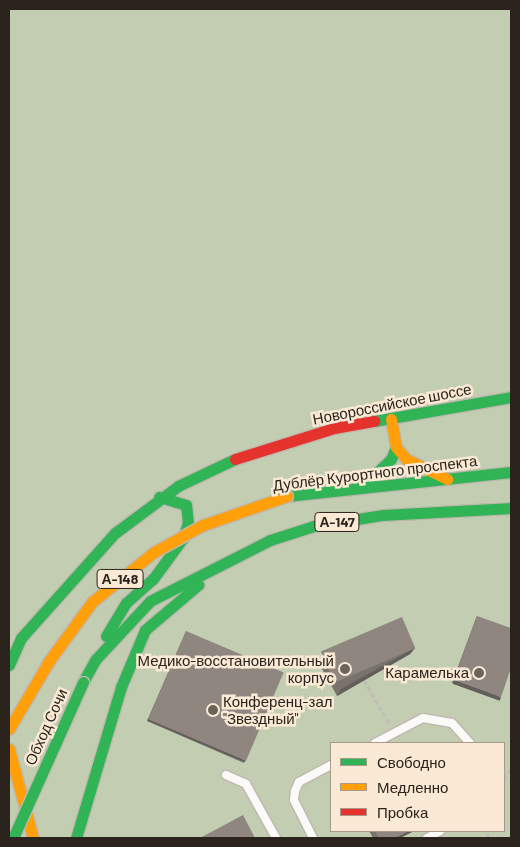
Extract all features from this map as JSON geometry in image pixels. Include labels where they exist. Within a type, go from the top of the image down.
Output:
[{"type":"main road","name":"Новороссийское шоссе","points":[[9,665],[21,638],[115,533],[159,497],[210,469],[244,454],[334,428],[511,397]]},
{"type":"main road","points":[[362,487],[391,459],[396,447],[391,419]]},
{"type":"main road","name":"А-148","points":[[396,447],[419,468],[447,478]]},
{"type":"main road","name":"А-147","points":[[96,659],[126,603],[174,554],[194,493],[210,469]]},
{"type":"main road","name":"Дублёр Курортного проспекта","points":[[9,729],[49,661],[92,602],[154,552],[203,525],[287,496],[511,472]]},
{"type":"main road","points":[[159,497],[179,500],[189,512]]},
{"type":"main road","name":"А-147","points":[[96,659],[150,601],[233,557],[314,526],[384,515],[511,508]]},
{"type":"main road","name":"А-147","points":[[76,838],[120,687],[145,630],[233,557]]},
{"type":"main road","name":"Обход Сочи","points":[[13,838],[83,682],[96,659]]},
{"type":"main road","points":[[9,749],[34,838]]},
{"type":"lane","points":[[376,742],[423,718],[452,723],[469,742]]},
{"type":"lane","points":[[314,838],[294,800],[295,791],[298,782],[330,766]]},
{"type":"lane","points":[[226,775],[246,784],[276,838]]},
{"type":"lane","points":[[427,838],[438,832]]},
{"type":"path","points":[[364,680],[395,733]]},
{"type":"green space","points":[[9,9],[511,9],[511,838],[9,838]]},
{"type":"building","points":[[477,616],[511,628],[511,668],[501,697],[454,680]]},
{"type":"building","points":[[402,617],[415,648],[334,683],[321,651]]},
{"type":"building","points":[[186,631],[284,672],[246,761],[148,719]]},
{"type":"building","points":[[243,815],[255,838],[200,838]]},
{"type":"building","points":[[376,832],[407,832],[395,838],[379,838]]},
{"type":"traffic: fast","points":[[374,421],[511,397]]},
{"type":"traffic: fast","points":[[362,487],[391,459],[396,447]]},
{"type":"traffic: fast","points":[[9,665],[21,638],[115,533],[178,486],[235,459]]},
{"type":"traffic: fast","points":[[287,496],[511,472]]},
{"type":"traffic: fast","points":[[106,636],[126,603],[153,579],[183,538],[188,523],[186,505],[159,497]]},
{"type":"traffic: fast","points":[[83,682],[96,659],[150,601],[270,540],[314,526],[383,515],[511,508]]},
{"type":"traffic: fast","points":[[76,838],[121,687],[145,630],[198,585]]},
{"type":"traffic: fast","points":[[13,838],[83,682]]},
{"type":"traffic: slow","points":[[391,419],[396,447],[406,459],[447,479]]},
{"type":"traffic: slow","points":[[9,729],[49,661],[92,602],[154,552],[203,525],[287,496]]},
{"type":"traffic: slow","points":[[9,749],[33,838]]},
{"type":"traffic: jam","points":[[235,459],[334,428],[374,421]]},
{"type":"place","name":"Медико-восстановительный корпус","points":[[345,669]]},
{"type":"place","name":"Карамелька","points":[[479,673]]},
{"type":"place","name":"Конференц-зал \"Звездный\"","points":[[213,710]]}]
